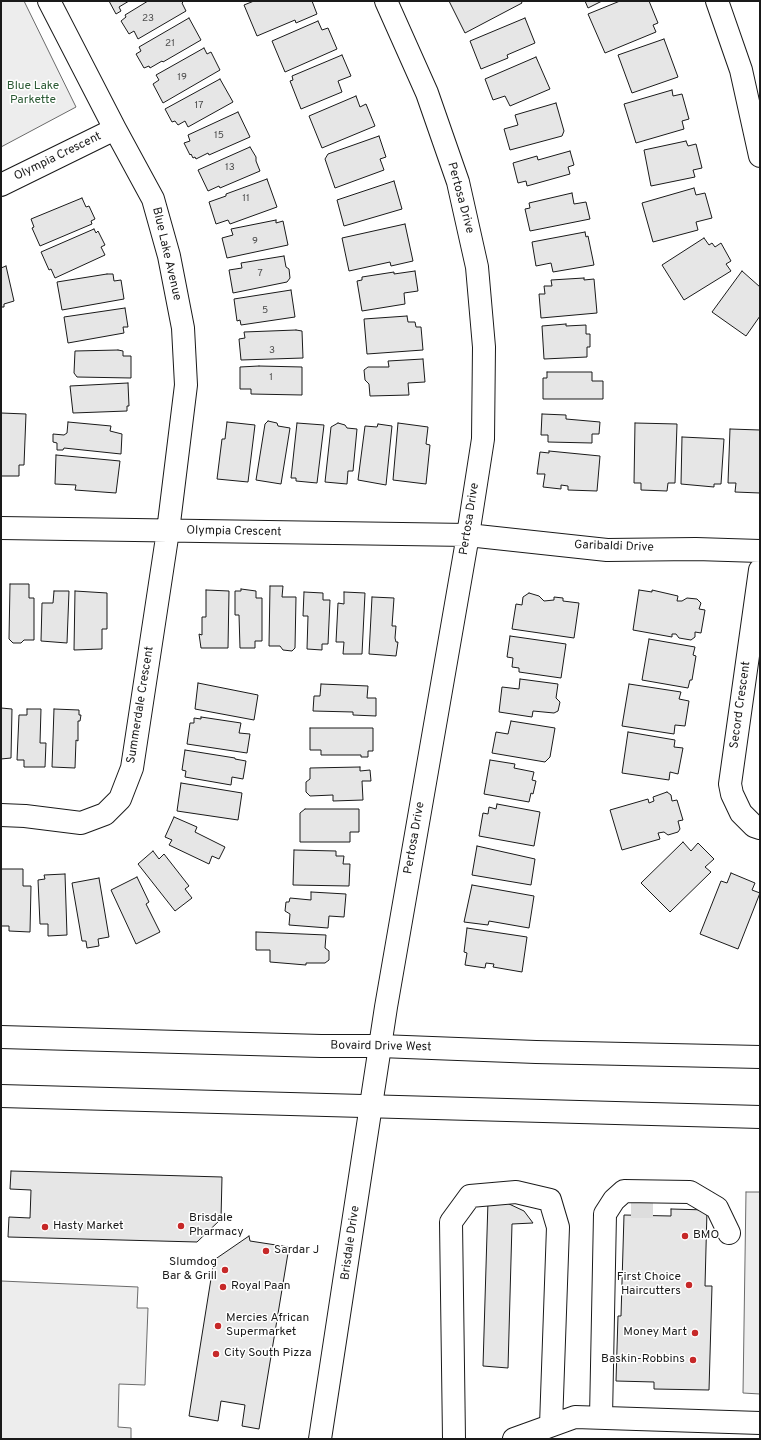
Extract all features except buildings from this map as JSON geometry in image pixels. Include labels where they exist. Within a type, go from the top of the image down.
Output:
[{"type":"street","name":"Blue Lake Avenue","points":[[49,1],[114,129],[153,199],[169,256],[183,328],[186,385],[168,531]]},
{"type":"street","name":"Pertosa Drive","points":[[380,1046],[468,535],[483,439],[484,347],[477,267],[458,182],[427,93],[386,1]]},
{"type":"street","points":[[717,1],[741,70],[760,156]]},
{"type":"street","name":"Olympia Crescent","points":[[1,185],[114,129]]},
{"type":"street","name":"Olympia Crescent","points":[[1,528],[468,535]]},
{"type":"street","name":"Summerdale Crescent","points":[[1,815],[81,822],[105,814],[120,799],[132,768],[168,531]]},
{"type":"street","name":"Garibaldi Drive","points":[[468,535],[606,550],[696,549],[760,551]]},
{"type":"street","name":"Secord Crescent","points":[[760,570],[730,784],[732,794],[741,813],[754,826],[760,828]]},
{"type":"street","name":"Bovaird Drive West","points":[[1,1037],[760,1057]]},
{"type":"street","name":"Brisdale Drive","points":[[320,1439],[380,1046]]},
{"type":"street","points":[[1,1096],[760,1117]]},
{"type":"street","points":[[454,1439],[451,1222],[470,1196],[516,1192],[550,1200],[558,1227],[551,1425]]},
{"type":"street","points":[[601,1417],[605,1214],[623,1203],[624,1192],[690,1192],[717,1208],[729,1233]]},
{"type":"street","points":[[655,1207],[690,1192]]},
{"type":"street","points":[[514,1439],[575,1417],[760,1422]]},
{"type":"shaded area","name":"Blue Lake Parkette","points":[[1,1],[24,1],[76,107],[1,147]]},
{"type":"shaded area","points":[[746,1192],[760,1192],[760,1394],[743,1393]]},
{"type":"shaded area","points":[[1,1281],[138,1287],[137,1308],[148,1308],[145,1385],[119,1384],[118,1427],[131,1428],[131,1439],[1,1439]]},
{"type":"tunnel","points":[[631,1207],[655,1207]]},
{"type":"place","name":"Brisdale Pharmacy","points":[[181,1226]]},
{"type":"place","name":"Hasty Market","points":[[45,1227]]},
{"type":"place","name":"BMO","points":[[685,1236]]},
{"type":"place","name":"Sardar J","points":[[266,1251]]},
{"type":"place","name":"Slumdog Bar & Grill","points":[[225,1270]]},
{"type":"place","name":"First Choice Haircutters","points":[[689,1285]]},
{"type":"place","name":"Royal Paan","points":[[223,1287]]},
{"type":"place","name":"Mercies African Supermarket","points":[[218,1326]]},
{"type":"place","name":"Money Mart","points":[[695,1333]]},
{"type":"place","name":"City South Pizza","points":[[216,1354]]},
{"type":"place","name":"Baskin-Robbins","points":[[693,1360]]}]
